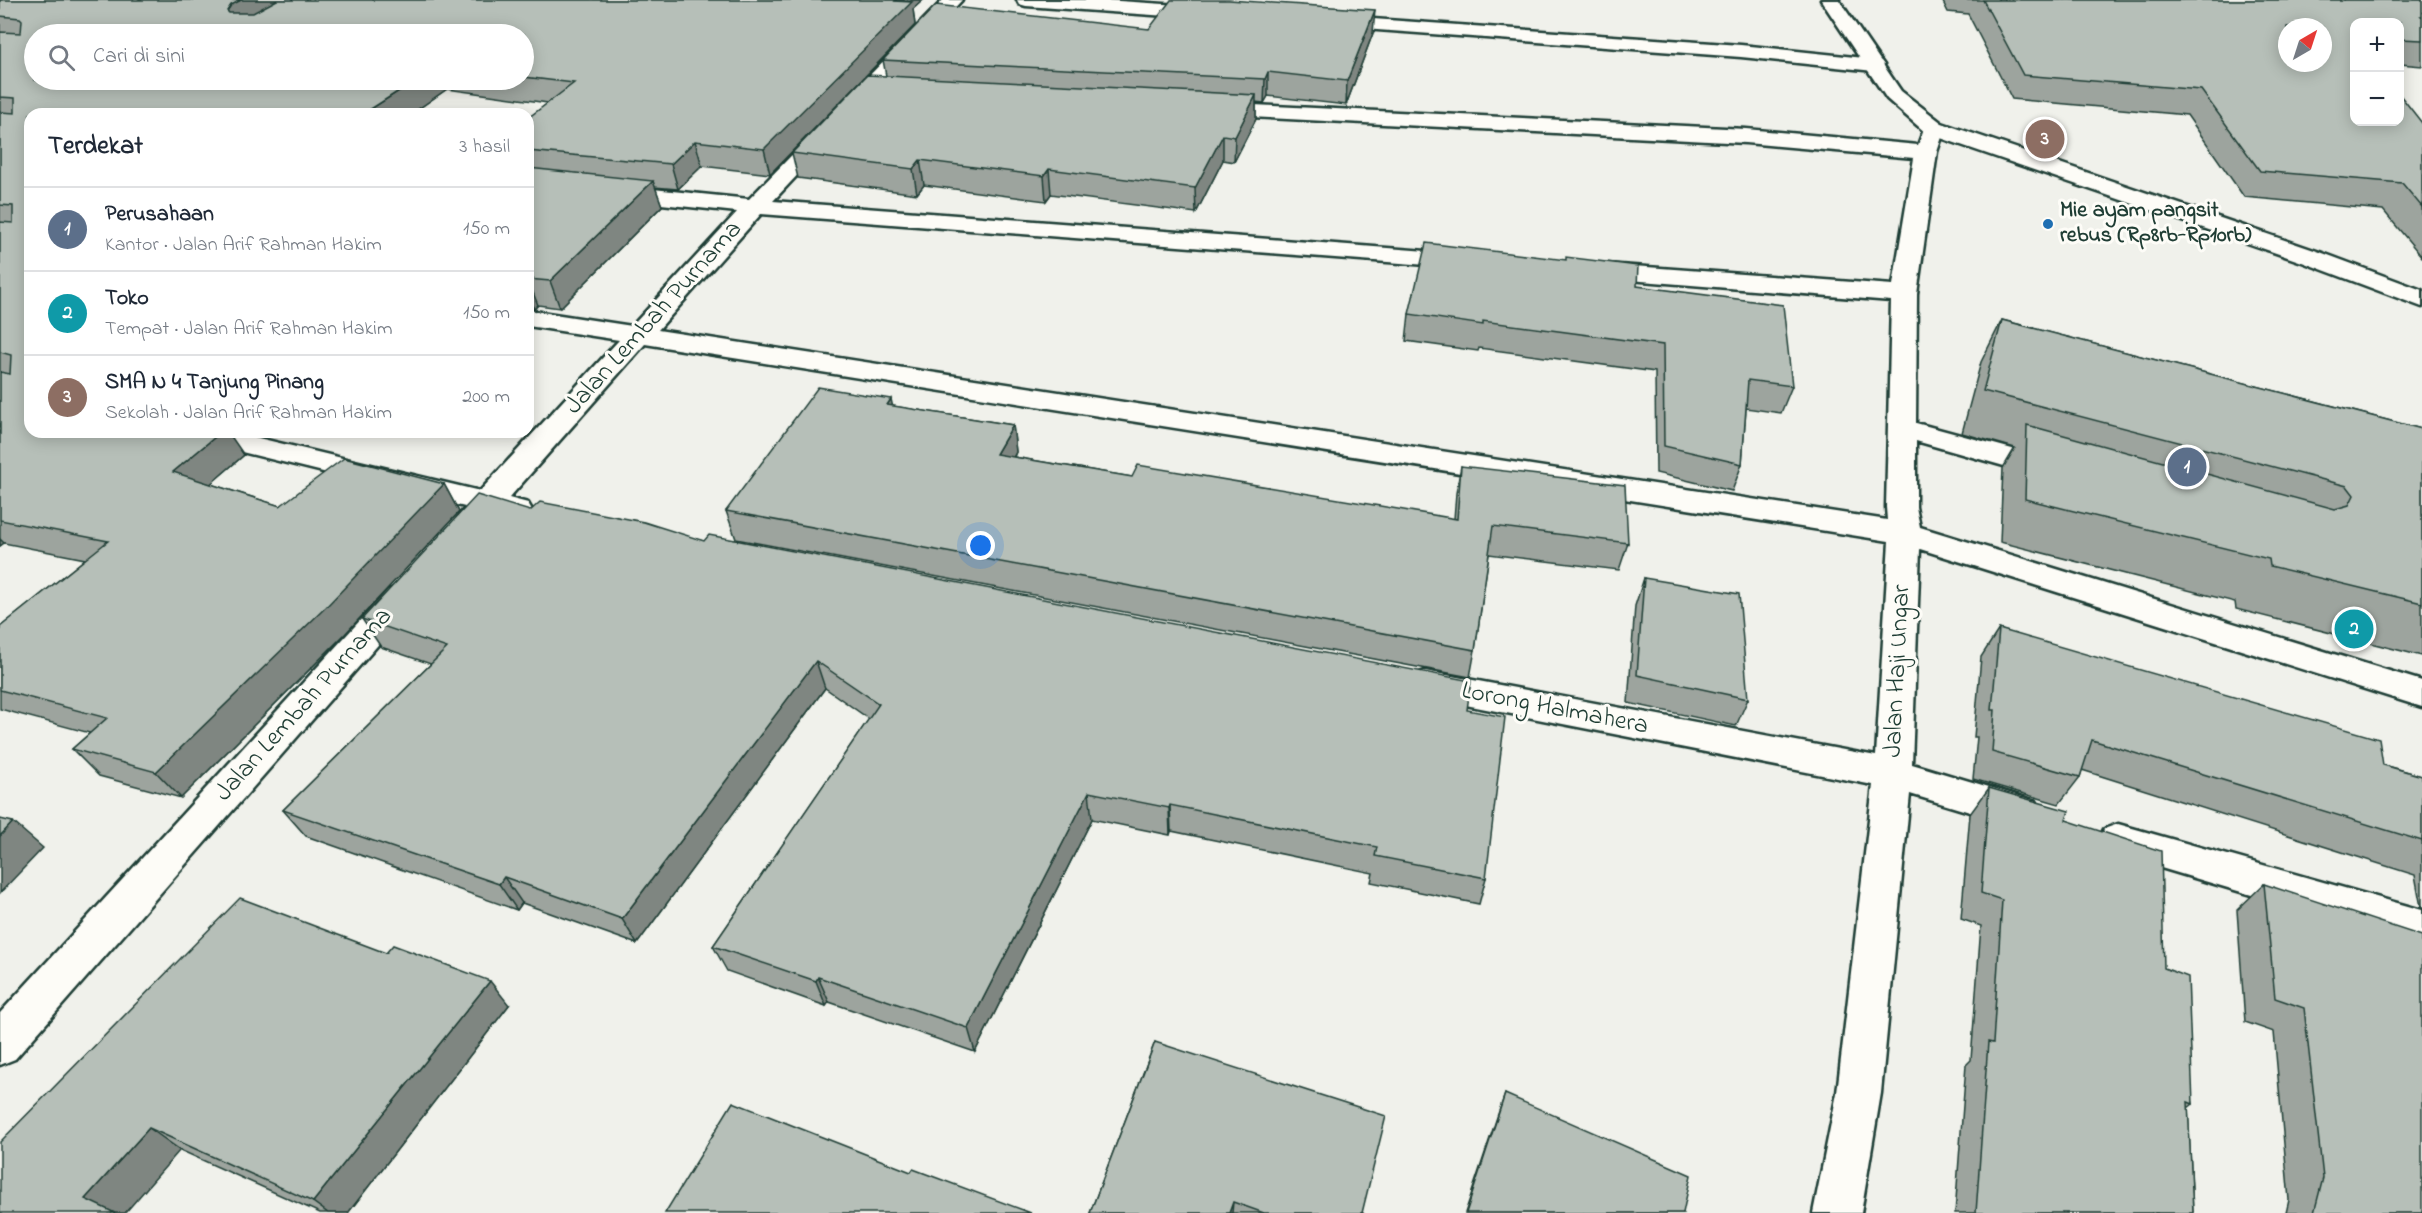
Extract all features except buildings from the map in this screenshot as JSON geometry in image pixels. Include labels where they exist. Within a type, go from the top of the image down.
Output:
[{"type":"street","name":"Jalan Lembah Purnama","points":[[454,539],[755,207],[878,91],[953,0]]},
{"type":"street","points":[[1026,0],[1228,15]]},
{"type":"street","points":[[1830,0],[1894,96],[1930,140]]},
{"type":"street","points":[[1312,21],[1741,51],[1874,65]]},
{"type":"street","points":[[1187,107],[1746,136],[1930,140],[2300,253],[2422,299]]},
{"type":"street","name":"Jalan Haji Ungar","points":[[1837,1213],[1859,1093],[1893,774],[1905,533],[1901,507],[1904,294],[1930,140]]},
{"type":"street","points":[[534,184],[755,207],[1490,263]]},
{"type":"street","points":[[1573,269],[1904,294]]},
{"type":"street","points":[[534,319],[1905,533],[2422,694]]},
{"type":"street","points":[[1902,428],[2084,478]]},
{"type":"street","points":[[219,438],[486,504],[544,515]]},
{"type":"street","name":"Jalan Lembah Purnama","points":[[0,1044],[422,574]]},
{"type":"street","name":"Lorong Halmahera","points":[[1401,680],[1893,774],[2422,928]]},
{"type":"place","name":"SMA N 4 Tanjung Pinang","points":[[2045,139]]},
{"type":"place","name":"Mie ayam pangsit rebus (Rp8rb-Rp10rb)","points":[[2048,224]]},
{"type":"place","name":"Perusahaan","points":[[2187,467]]},
{"type":"place","name":"Toko","points":[[2354,629]]}]
